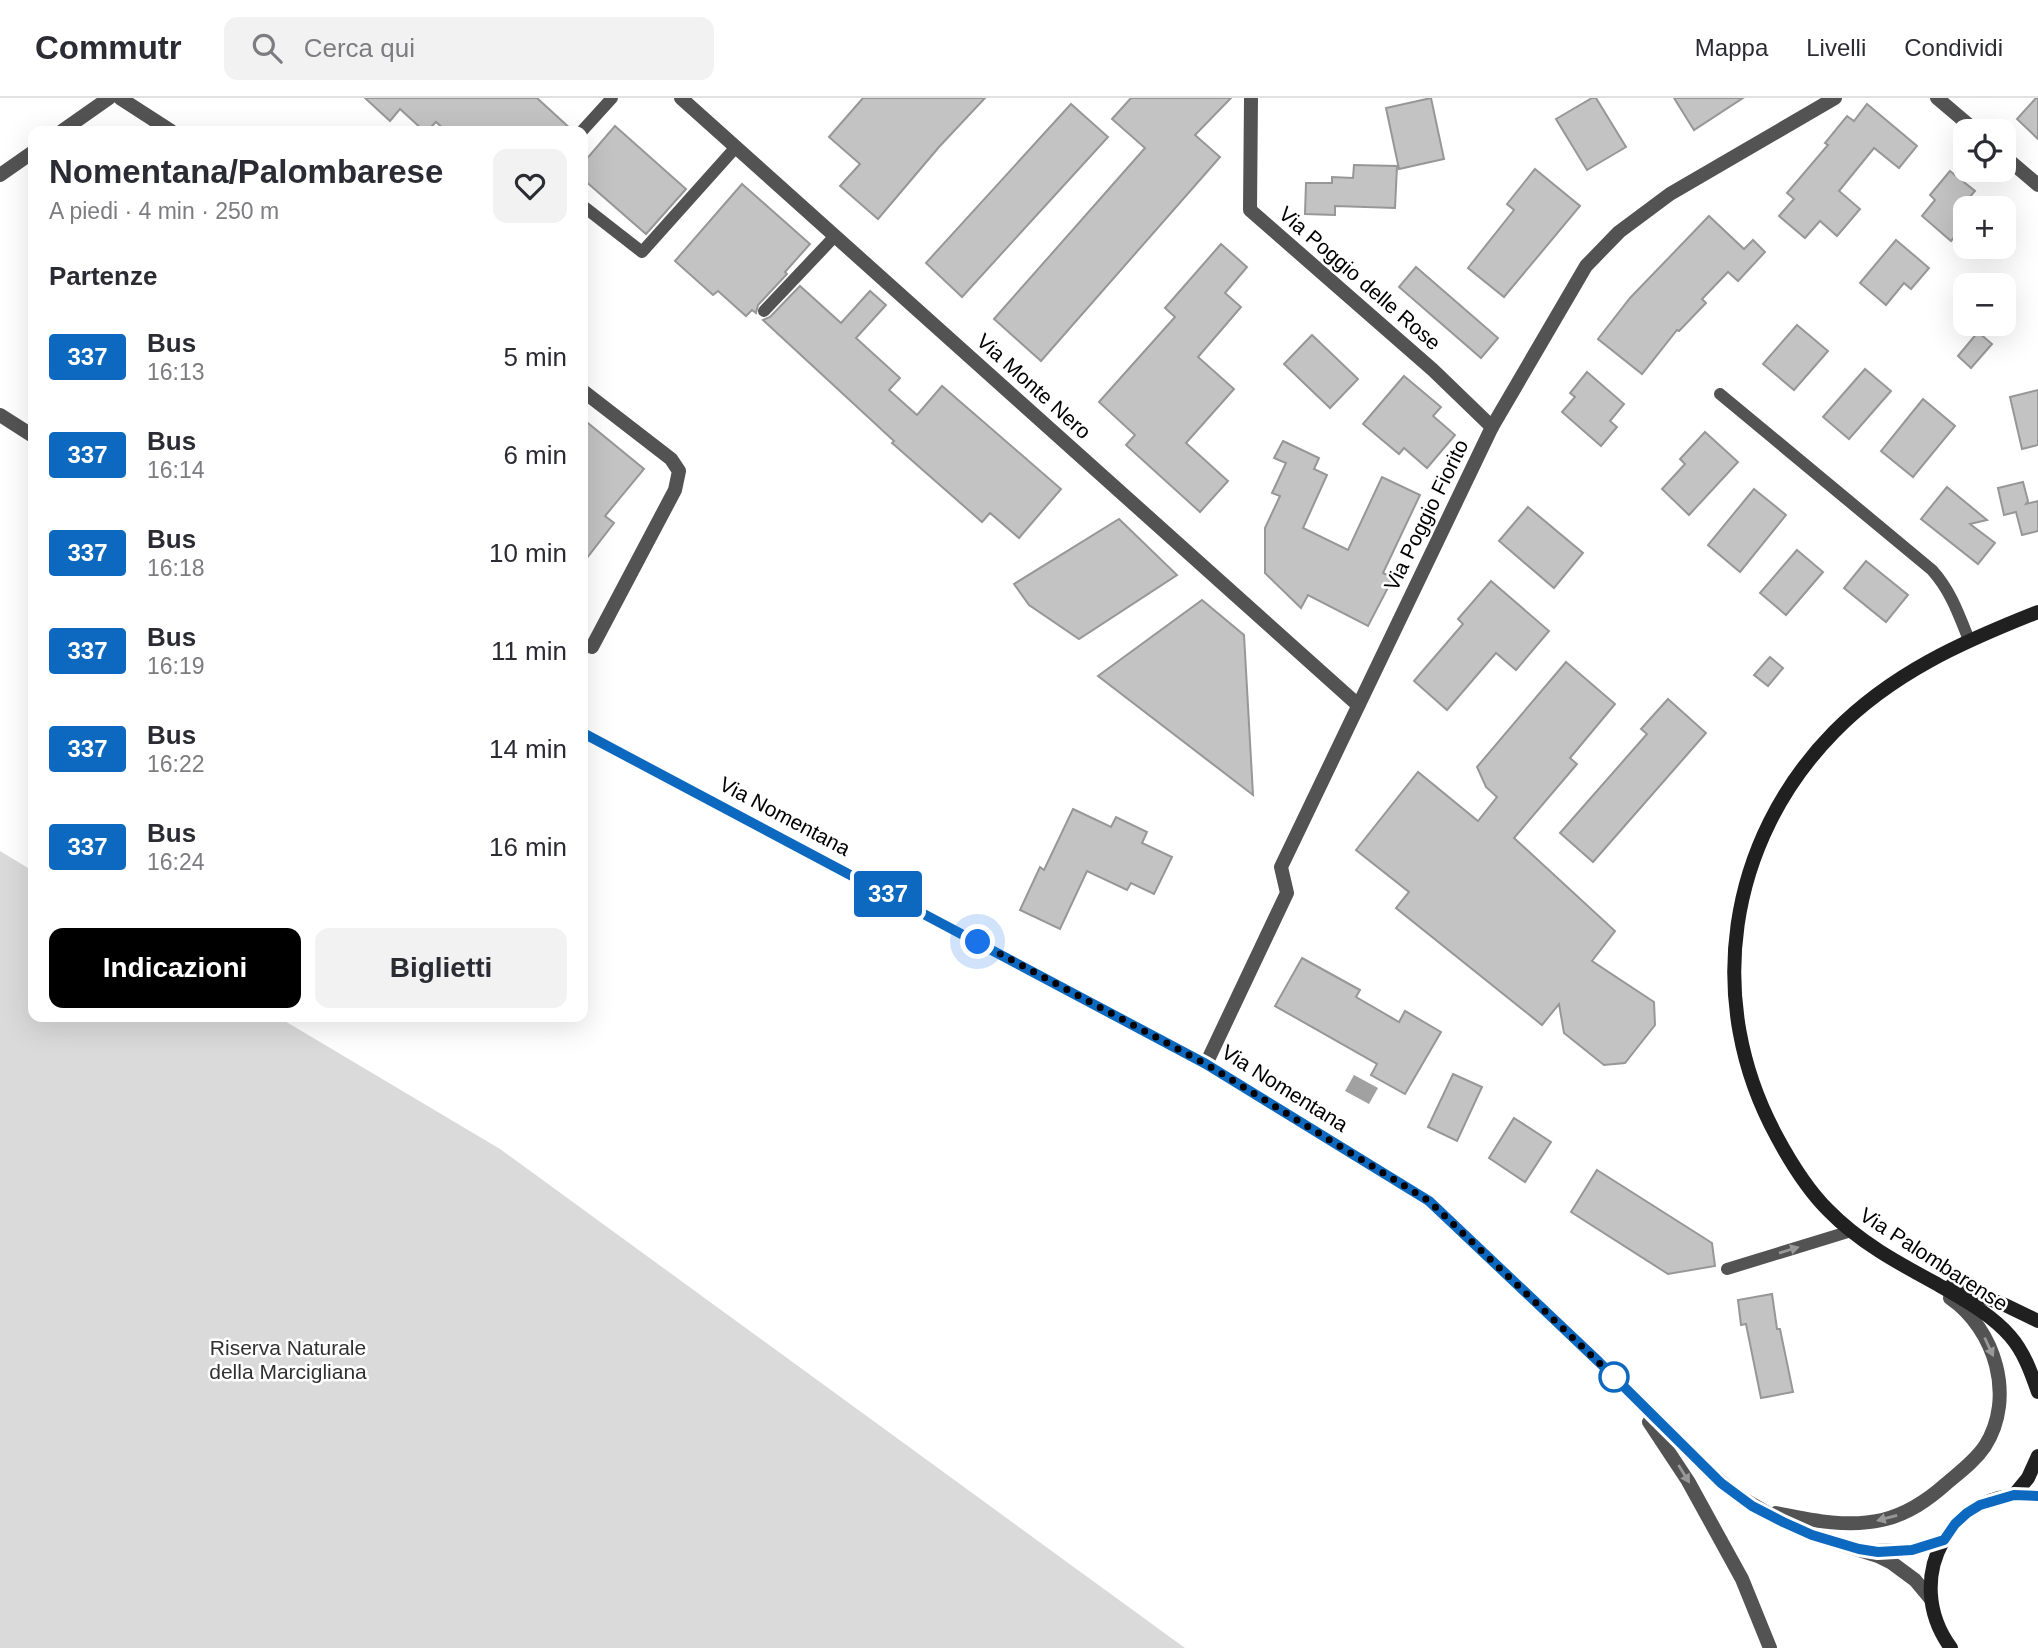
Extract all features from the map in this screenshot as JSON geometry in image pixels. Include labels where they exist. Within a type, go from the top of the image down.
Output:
[{"type":"main road","name":"Via Palombarense","points":[[2038,612],[1969,640],[1925,662],[1891,684],[1835,732],[1812,757],[1790,786],[1755,852],[1743,890],[1734,964],[1740,1034],[1757,1096],[1788,1158],[1805,1184],[1827,1210],[1877,1250],[1992,1318],[2022,1351],[2038,1392]]},
{"type":"main road","points":[[1906,1267],[2005,1304],[2038,1321]]},
{"type":"main road","points":[[2014,1495],[2028,1478],[2038,1456]]},
{"type":"main road","points":[[1951,1648],[1935,1621],[1930,1598],[1931,1573],[1944,1540],[1967,1513],[1991,1500],[2014,1495],[2038,1496]]},
{"type":"street","points":[[69,126],[109,98]]},
{"type":"street","points":[[120,98],[163,126]]},
{"type":"street","name":"Via Monte Nero","points":[[681,98],[1358,705]]},
{"type":"street","name":"Via Poggio delle Rose","points":[[1251,98],[1250,211],[1433,370],[1492,427]]},
{"type":"street","name":"Via Poggio Fiorito","points":[[1206,1064],[1287,894],[1281,867],[1492,427],[1577,278],[1607,242],[1670,194],[1835,98]]},
{"type":"street","points":[[1937,98],[1962,119]]},
{"type":"street","points":[[0,175],[28,155]]},
{"type":"street","points":[[2016,167],[2038,186]]},
{"type":"street","points":[[588,395],[671,459],[679,471],[675,490],[592,647]]},
{"type":"street","points":[[0,415],[28,433]]},
{"type":"street","name":"Via Nomentana","points":[[588,736],[1206,1064],[1429,1201],[1599,1362],[1721,1483],[1752,1506],[1812,1535],[1878,1556],[1904,1570],[1930,1598]]},
{"type":"street","points":[[1752,1506],[1804,1519],[1837,1523],[1858,1524],[1881,1520],[1917,1507],[1972,1462],[1984,1448],[1995,1420],[2000,1393],[1999,1374],[1987,1340],[1964,1308],[1906,1267]]},
{"type":"street","points":[[1599,1362],[1650,1423],[1688,1481],[1742,1579],[1770,1648]]},
{"type":"street","name":"Via Nomentana","points":[[1859,1549],[1878,1552],[1912,1550],[1944,1540]]},
{"type":"lane","points":[[587,126],[612,98]]},
{"type":"lane","points":[[588,210],[642,252],[736,147]]},
{"type":"lane","points":[[764,310],[835,236]]},
{"type":"lane","points":[[1720,394],[1932,570],[1944,582],[1955,602],[1969,640]]},
{"type":"lane","points":[[1727,1269],[1851,1231]]},
{"type":"green space","name":"Riserva Naturale della Marcigliana","points":[[0,851],[28,868],[28,1022],[286,1022],[500,1149],[1185,1648],[0,1648]]},
{"type":"shaded area","points":[[1354,1075],[1378,1088],[1369,1104],[1345,1091]]},
{"type":"building","points":[[365,98],[537,98],[568,126],[440,126],[436,122],[432,126],[419,126],[400,109],[390,121]]},
{"type":"building","points":[[863,98],[985,98],[878,219],[840,186],[860,164],[829,137]]},
{"type":"building","points":[[1131,98],[1231,98],[1195,135],[1220,157],[1041,361],[994,319],[1145,148],[1112,119]]},
{"type":"building","points":[[1431,98],[1444,159],[1399,169],[1386,108]]},
{"type":"building","points":[[1596,98],[1626,147],[1587,170],[1556,119]]},
{"type":"building","points":[[1674,98],[1743,98],[1694,130]]},
{"type":"building","points":[[2038,98],[2038,139],[2017,119]]},
{"type":"building","points":[[1071,104],[1108,137],[962,297],[926,263]]},
{"type":"building","points":[[1867,104],[1917,146],[1899,168],[1874,148],[1839,191],[1860,209],[1837,236],[1820,221],[1805,238],[1779,216],[1794,199],[1787,193],[1828,145],[1825,143],[1847,116],[1854,121]]},
{"type":"building","points":[[615,126],[686,189],[646,234],[588,183],[588,157]]},
{"type":"building","points":[[1354,165],[1397,166],[1395,208],[1335,206],[1335,215],[1305,214],[1306,183],[1332,183],[1332,177],[1353,178]]},
{"type":"building","points":[[1535,169],[1580,206],[1504,297],[1468,268],[1514,210],[1507,204]]},
{"type":"building","points":[[1950,171],[1953,173],[1953,182],[1964,182],[1975,191],[1971,196],[1953,196],[1951,241],[1922,216],[1935,200],[1930,195]]},
{"type":"building","points":[[742,184],[810,244],[758,305],[756,313],[752,310],[746,316],[718,291],[713,295],[675,261]]},
{"type":"building","points":[[1709,216],[1744,249],[1753,240],[1765,252],[1738,281],[1728,272],[1702,299],[1706,303],[1677,330],[1642,374],[1598,339],[1630,298]]},
{"type":"building","points":[[1896,240],[1929,268],[1911,289],[1904,283],[1886,305],[1860,283]]},
{"type":"building","points":[[1221,244],[1247,267],[1225,293],[1241,307],[1198,357],[1234,389],[1186,443],[1228,481],[1200,512],[1126,445],[1135,435],[1099,402],[1175,317],[1165,308]]},
{"type":"building","points":[[1416,267],[1498,338],[1481,358],[1399,287]]},
{"type":"building","points":[[800,286],[841,323],[870,291],[886,305],[856,338],[900,378],[889,390],[917,415],[942,386],[1061,489],[1019,538],[990,513],[982,522],[892,443],[894,441],[763,320],[770,317]]},
{"type":"building","points":[[1797,325],[1828,351],[1794,390],[1763,364]]},
{"type":"building","points":[[1312,335],[1358,379],[1330,408],[1284,364]]},
{"type":"building","points":[[1975,336],[1983,336],[1992,344],[1971,368],[1958,356]]},
{"type":"building","points":[[1865,369],[1891,391],[1849,439],[1823,417]]},
{"type":"building","points":[[1587,372],[1624,404],[1610,421],[1617,427],[1601,446],[1562,412],[1575,397],[1570,393]]},
{"type":"building","points":[[1404,376],[1441,407],[1433,416],[1455,435],[1427,468],[1404,448],[1399,454],[1363,424]]},
{"type":"building","points":[[2038,390],[2038,445],[2022,449],[2010,397]]},
{"type":"building","points":[[1923,399],[1955,426],[1913,477],[1881,451]]},
{"type":"building","points":[[588,423],[644,469],[605,516],[614,523],[588,557]]},
{"type":"building","points":[[1705,432],[1738,462],[1689,515],[1662,489],[1685,464],[1680,459]]},
{"type":"building","points":[[1283,441],[1319,458],[1314,469],[1327,475],[1303,528],[1348,550],[1382,477],[1420,495],[1383,573],[1393,578],[1368,626],[1308,595],[1301,608],[1265,573],[1265,528],[1280,496],[1272,493],[1286,463],[1274,458]]},
{"type":"building","points":[[2023,482],[2028,501],[2026,504],[2038,501],[2038,531],[2022,535],[2016,512],[2004,515],[1998,488]]},
{"type":"building","points":[[1947,487],[1987,520],[1970,524],[1995,543],[1978,564],[1921,519]]},
{"type":"building","points":[[1754,489],[1786,515],[1740,572],[1708,545]]},
{"type":"building","points":[[1528,507],[1583,553],[1554,588],[1499,541]]},
{"type":"building","points":[[1119,519],[1177,575],[1079,639],[1029,605],[1014,584]]},
{"type":"building","points":[[1797,550],[1823,572],[1786,615],[1760,593]]},
{"type":"building","points":[[1866,561],[1908,595],[1886,622],[1844,588]]},
{"type":"building","points":[[1491,581],[1549,631],[1516,670],[1496,653],[1447,710],[1414,681],[1463,624],[1458,619]]},
{"type":"building","points":[[1202,600],[1244,635],[1253,795],[1098,676]]},
{"type":"building","points":[[1770,657],[1783,668],[1768,686],[1754,675]]},
{"type":"building","points":[[1566,662],[1615,704],[1570,758],[1577,764],[1514,838],[1615,931],[1592,961],[1654,1002],[1655,1025],[1625,1063],[1604,1065],[1564,1033],[1559,1004],[1542,1025],[1396,908],[1409,892],[1356,850],[1418,772],[1478,821],[1497,797],[1486,787],[1477,767]]},
{"type":"building","points":[[1668,699],[1706,733],[1593,862],[1560,833],[1647,734],[1641,729]]},
{"type":"building","points":[[1073,809],[1111,827],[1116,817],[1147,832],[1142,843],[1172,857],[1154,894],[1131,883],[1127,890],[1087,871],[1060,929],[1020,910],[1040,867],[1044,870]]},
{"type":"building","points":[[1302,958],[1360,990],[1356,997],[1399,1022],[1405,1011],[1441,1032],[1405,1094],[1371,1075],[1377,1064],[1275,1006]]},
{"type":"building","points":[[1453,1074],[1482,1087],[1457,1141],[1428,1127]]},
{"type":"building","points":[[1514,1118],[1551,1142],[1525,1182],[1489,1158]]},
{"type":"building","points":[[1597,1170],[1712,1243],[1715,1266],[1668,1274],[1571,1212]]},
{"type":"building","points":[[1772,1294],[1777,1329],[1780,1329],[1793,1392],[1761,1398],[1746,1324],[1741,1325],[1738,1300]]},
{"type":"bus line","name":"337","points":[[588,736],[1206,1064],[1429,1201],[1599,1362],[1721,1483],[1752,1506],[1812,1535],[1833,1542],[1859,1549],[1895,1552],[1912,1550],[1944,1540],[1967,1513],[1991,1500],[2014,1495],[2038,1496]]},
{"type":"route","points":[[978,942],[1206,1064],[1429,1201],[1614,1377]]}]
